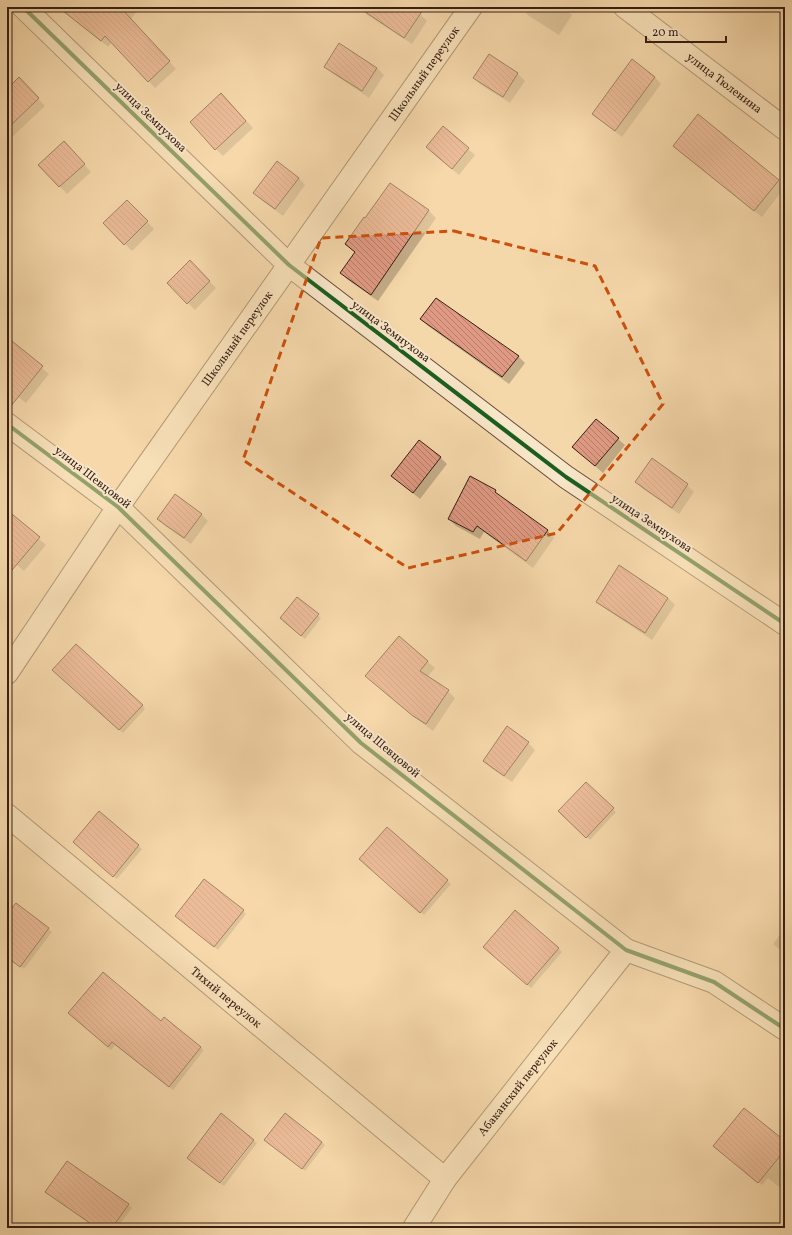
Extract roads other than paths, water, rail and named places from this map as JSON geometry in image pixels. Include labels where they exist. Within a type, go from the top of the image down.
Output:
[{"type":"street","name":"улица Земнухова","points":[[23,7],[289,265],[566,477],[785,624]]},
{"type":"street","name":"Школьный переулок","points":[[7,673],[118,507],[471,7]]},
{"type":"street","name":"улица Тюленина","points":[[625,7],[785,129]]},
{"type":"street","name":"улица Шевцовой","points":[[7,424],[118,507],[361,743],[626,950],[714,982],[785,1029]]},
{"type":"street","name":"Тихий переулок","points":[[7,814],[445,1179]]},
{"type":"street","name":"Абаканский переулок","points":[[414,1228],[445,1179],[626,950]]}]
